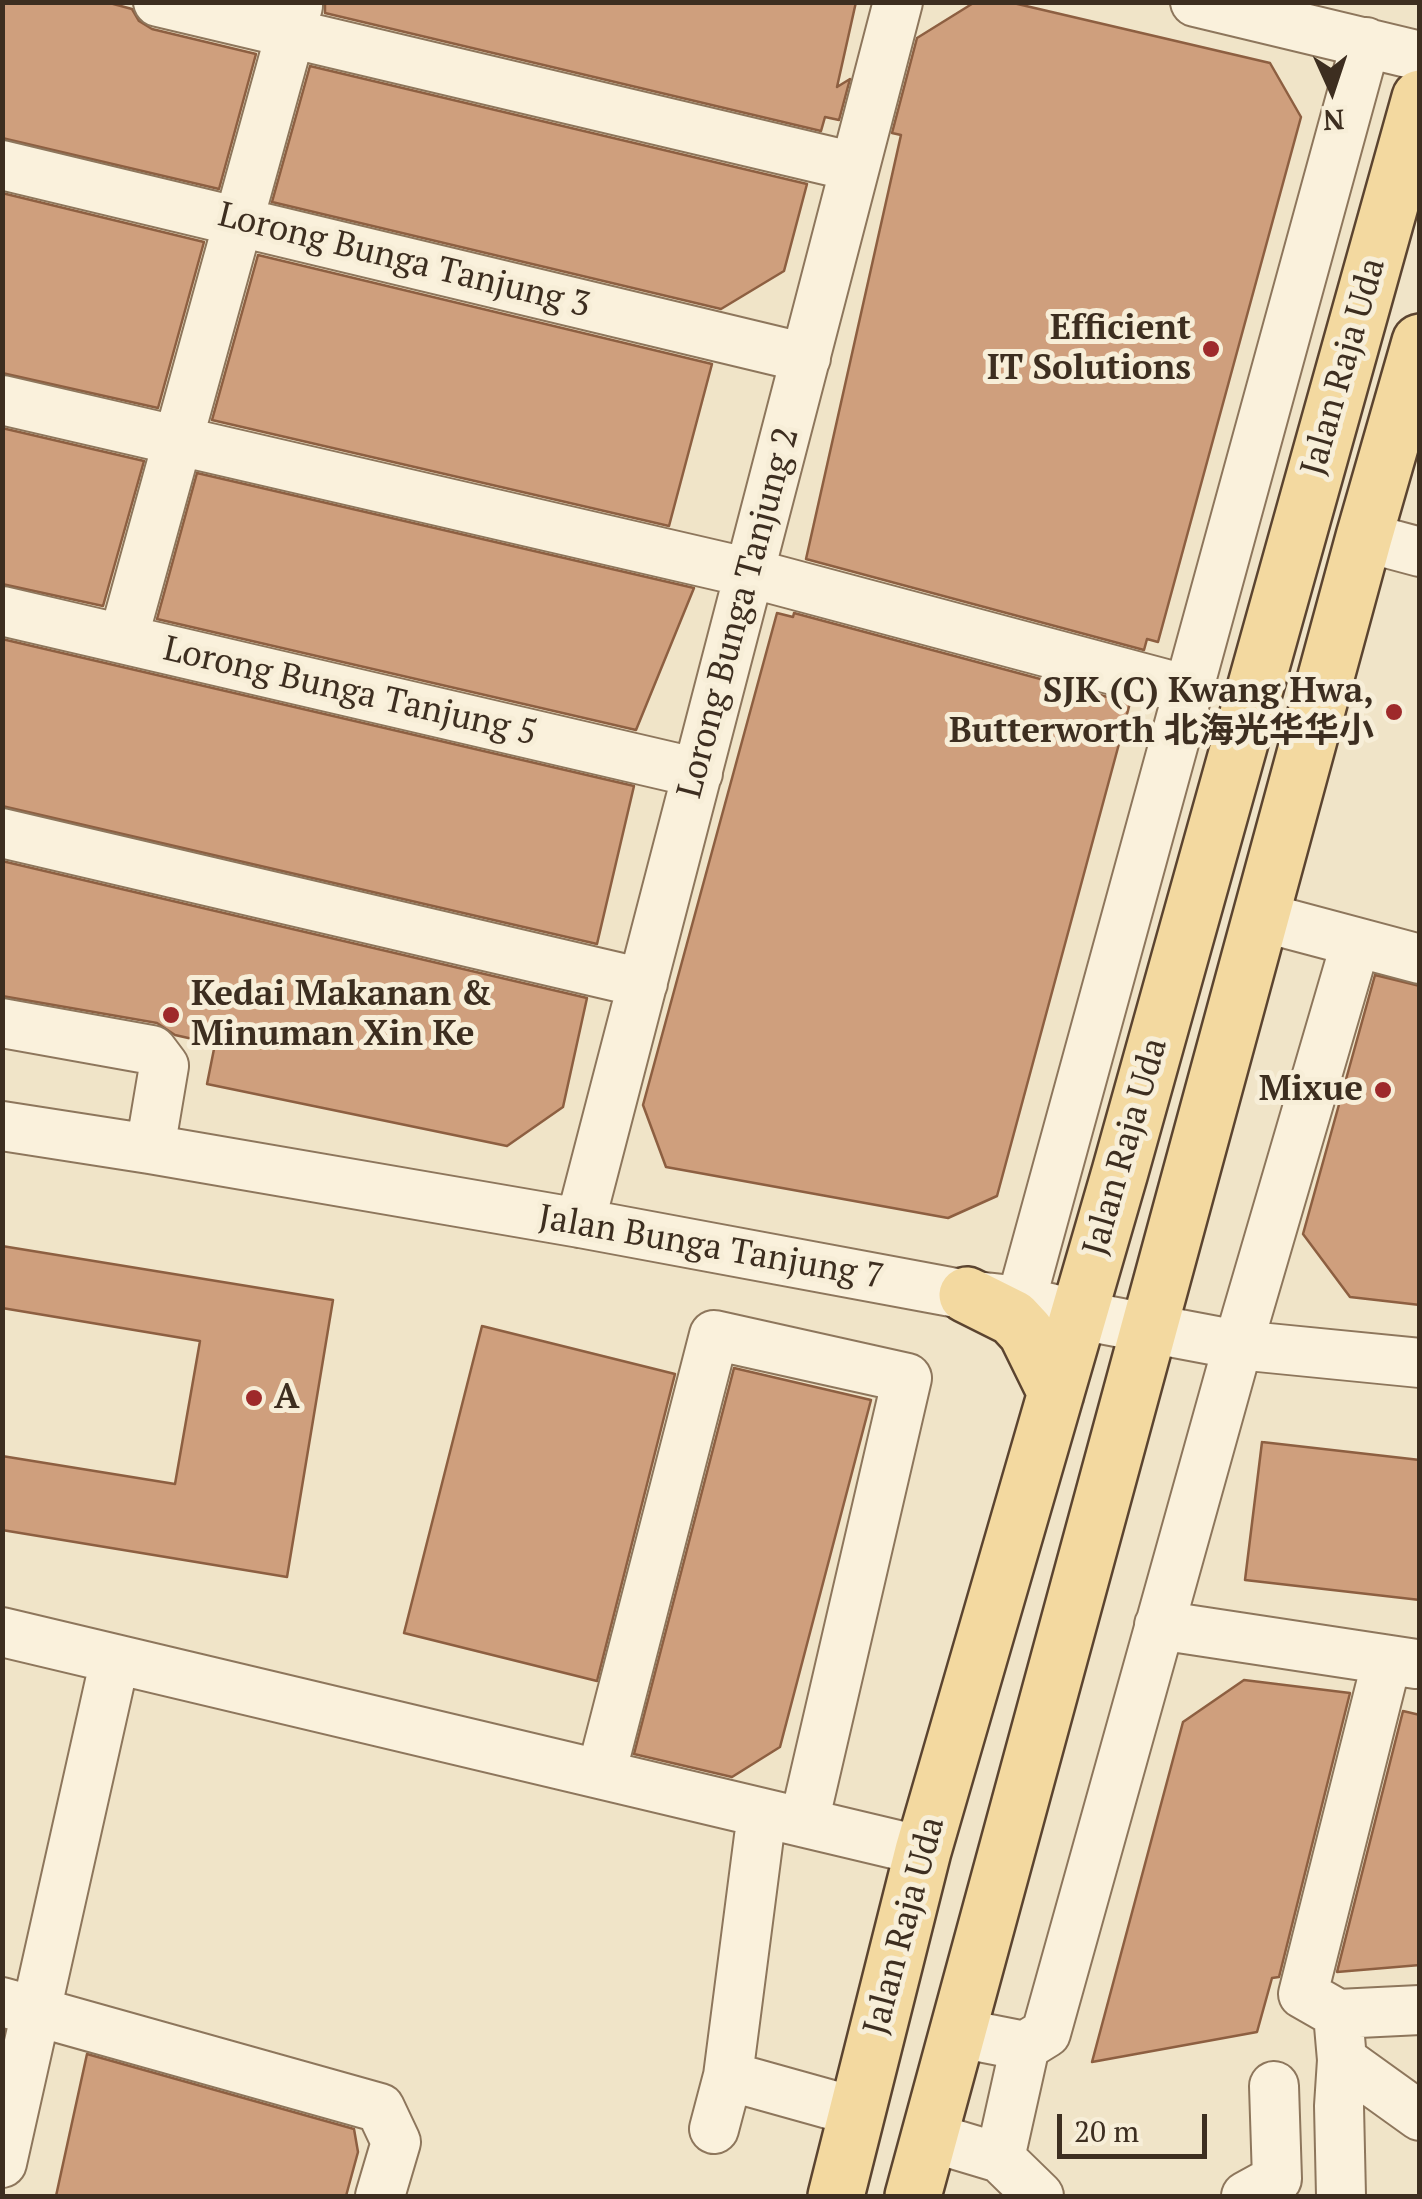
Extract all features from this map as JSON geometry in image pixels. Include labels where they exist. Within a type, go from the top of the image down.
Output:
[{"type":"main road","name":"Jalan Raja Uda","points":[[836,2196],[924,1851],[1120,1172],[1420,98]]},
{"type":"main road","name":"Jalan Raja Uda","points":[[913,2196],[1420,342]]},
{"type":"main road","points":[[1120,1172],[1139,1189],[1161,1194],[1189,1185]]},
{"type":"main road","points":[[967,1295],[1013,1318],[1026,1332],[1056,1393]]},
{"type":"street","points":[[158,2],[295,18],[855,168]]},
{"type":"street","name":"Lorong Bunga Tanjung 2","points":[[580,1224],[898,2]]},
{"type":"street","points":[[1196,2],[1420,56]]},
{"type":"street","points":[[123,639],[295,18]]},
{"type":"street","points":[[1020,1301],[1366,42]]},
{"type":"street","name":"Lorong Bunga Tanjung 3","points":[[2,165],[806,358]]},
{"type":"street","points":[[2,400],[750,573],[1188,690]]},
{"type":"street","points":[[1364,537],[1420,552]]},
{"type":"street","name":"Lorong Bunga Tanjung 5","points":[[2,611],[698,773]]},
{"type":"street","points":[[2,833],[643,983]]},
{"type":"street","points":[[1262,917],[1420,959]]},
{"type":"street","points":[[1000,2158],[1356,942]]},
{"type":"street","points":[[2,1023],[152,1050],[164,1066],[150,1149]]},
{"type":"street","name":"Jalan Bunga Tanjung 7","points":[[2,1126],[580,1224],[967,1295],[1020,1301],[1079,1316],[1238,1344],[1420,1363]]},
{"type":"street","points":[[601,1774],[714,1334],[907,1378],[783,1818],[714,2129]]},
{"type":"street","points":[[1159,1625],[1403,1662],[1303,1994],[1338,2014],[1420,2010]]},
{"type":"street","points":[[2,1632],[924,1851]]},
{"type":"street","points":[[2,2163],[19,2006],[116,1659]]},
{"type":"street","points":[[19,2006],[380,2108],[396,2142],[380,2196]]},
{"type":"street","points":[[1338,2014],[1342,2060],[1341,2196]]},
{"type":"street","points":[[959,2033],[1035,2040]]},
{"type":"street","points":[[1342,2060],[1420,2116]]},
{"type":"street","points":[[728,2076],[857,2112]]},
{"type":"street","points":[[1246,2196],[1278,2179],[1274,2086]]},
{"type":"street","points":[[930,2137],[1000,2158],[1038,2196]]},
{"type":"building","points":[[2,2],[106,2],[132,9],[139,21],[152,29],[256,54],[219,189],[2,138]]},
{"type":"building","points":[[325,2],[856,2],[837,87],[850,79],[839,120],[825,117],[821,131],[325,13]]},
{"type":"building","points":[[975,2],[1009,2],[1270,63],[1301,117],[1158,642],[1147,639],[1144,650],[806,559],[901,135],[892,133],[917,38]]},
{"type":"building","points":[[310,66],[807,184],[784,271],[721,309],[272,202]]},
{"type":"building","points":[[2,193],[204,242],[158,408],[2,373]]},
{"type":"building","points":[[258,255],[712,364],[669,526],[212,420]]},
{"type":"building","points":[[2,428],[144,461],[103,606],[2,584]]},
{"type":"building","points":[[197,473],[694,588],[636,730],[157,619]]},
{"type":"building","points":[[777,613],[793,617],[794,613],[1130,703],[997,1196],[948,1218],[666,1167],[643,1105]]},
{"type":"building","points":[[2,639],[634,786],[597,944],[2,806]]},
{"type":"building","points":[[2,861],[587,998],[563,1107],[507,1146],[207,1084],[215,1044],[175,1035],[157,1023],[2,996]]},
{"type":"building","points":[[1375,975],[1420,986],[1420,1305],[1350,1297],[1303,1234]]},
{"type":"building","name":"A","points":[[2,1246],[333,1300],[287,1577],[2,1530],[2,1456],[175,1484],[200,1341],[2,1308]]},
{"type":"building","points":[[482,1326],[675,1374],[597,1681],[404,1633]]},
{"type":"building","points":[[734,1368],[871,1400],[780,1747],[732,1777],[634,1754]]},
{"type":"building","points":[[1262,1442],[1420,1460],[1420,1600],[1245,1580]]},
{"type":"building","points":[[1244,1680],[1350,1693],[1279,1977],[1272,1978],[1257,2032],[1092,2062],[1183,1722]]},
{"type":"building","points":[[1403,1711],[1420,1715],[1420,1965],[1337,1972]]},
{"type":"building","points":[[87,2054],[354,2129],[358,2152],[346,2196],[56,2196]]},
{"type":"place","name":"Efficient IT Solutions","points":[[1211,349]]},
{"type":"place","name":"SJK (C) Kwang Hwa, Butterworth 北海光华华小","points":[[1394,712]]},
{"type":"place","name":"Kedai Makanan & Minuman Xin Ke","points":[[171,1015]]},
{"type":"place","name":"Mixue","points":[[1383,1090]]},
{"type":"place","name":"A","points":[[254,1398]]}]
